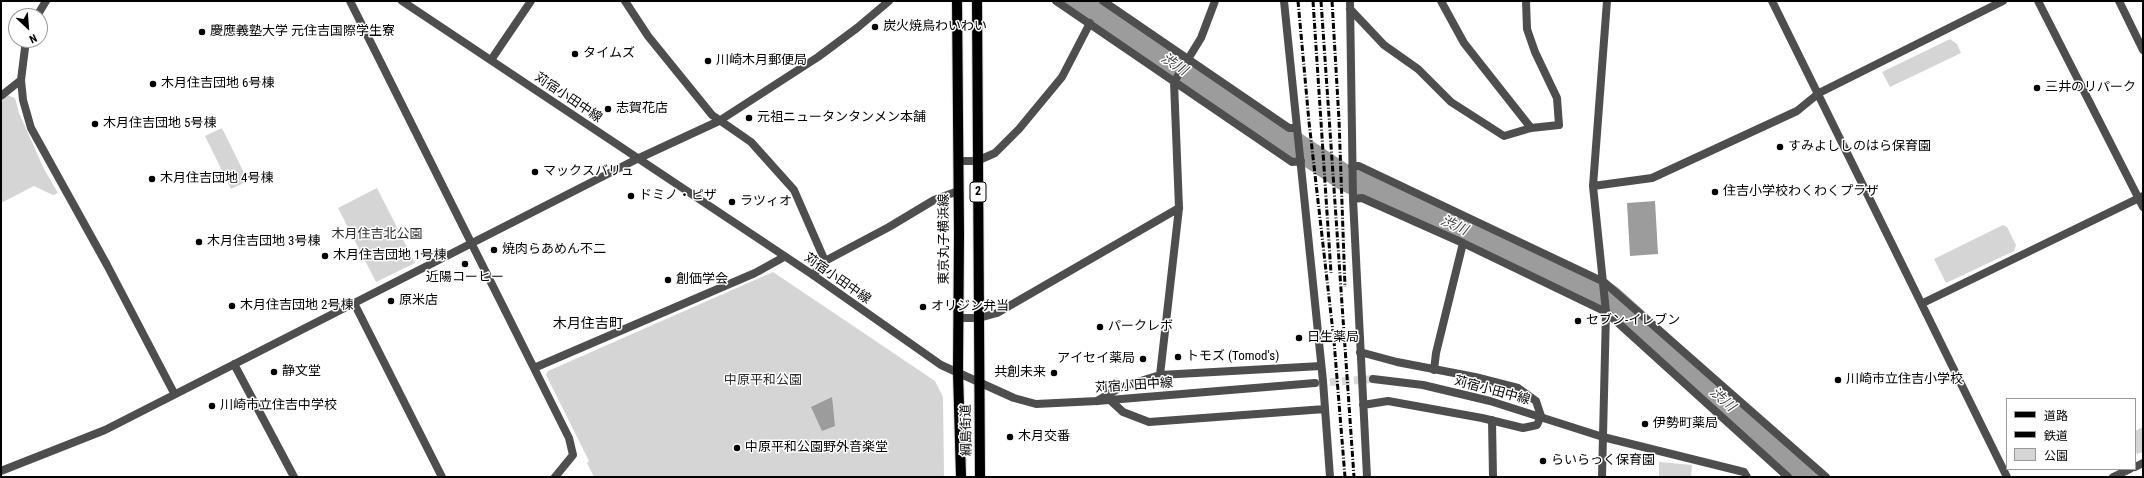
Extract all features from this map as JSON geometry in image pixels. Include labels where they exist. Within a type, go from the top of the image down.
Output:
[{"type":"main road","name":"東京丸子横浜線","points":[[958,1],[958,372],[961,477]]},
{"type":"main road","name":"2","points":[[977,1],[979,382]]},
{"type":"main road","name":"綱島街道","points":[[979,382],[980,477]]},
{"type":"street","points":[[350,1],[470,244],[569,438],[572,455],[555,477]]},
{"type":"street","name":"苅宿小田中線","points":[[402,1],[813,275],[941,365],[1014,398],[1036,404],[1097,401],[1315,383]]},
{"type":"street","points":[[490,60],[531,1]]},
{"type":"street","points":[[625,1],[648,36],[712,115],[751,142],[794,190],[825,261]]},
{"type":"street","points":[[1056,1],[1292,162],[1301,162]]},
{"type":"street","points":[[1103,1],[1289,128],[1297,129]]},
{"type":"street","points":[[1160,375],[1179,208],[1174,82],[1201,38],[1214,1]]},
{"type":"street","points":[[1284,1],[1321,366],[1330,477]]},
{"type":"street","points":[[1440,1],[1464,43],[1532,128]]},
{"type":"street","points":[[1350,5],[1384,45],[1418,69],[1451,102],[1504,136],[1532,128],[1558,125],[1557,98],[1535,52],[1527,29],[1526,1]]},
{"type":"street","points":[[1602,477],[1606,312],[1593,186],[1607,1]]},
{"type":"street","points":[[1772,1],[1923,303],[2007,477]]},
{"type":"street","points":[[1593,186],[1652,178],[1797,111],[1819,93],[2003,1]]},
{"type":"street","points":[[2038,1],[2141,197],[2143,207]]},
{"type":"street","points":[[2119,1],[2143,50]]},
{"type":"street","points":[[1,471],[105,430],[637,159],[719,121],[818,56],[857,28],[884,2]]},
{"type":"street","points":[[1350,5],[1352,199],[1367,477]]},
{"type":"street","points":[[958,161],[977,161],[995,153],[1041,105],[1062,77],[1090,23]]},
{"type":"street","points":[[25,48],[21,80],[23,100],[31,128],[107,265],[174,394]]},
{"type":"street","points":[[1,96],[21,80]]},
{"type":"street","points":[[1352,166],[1359,166],[1604,282],[1826,477]]},
{"type":"street","points":[[813,275],[825,261],[889,227],[934,200],[958,191]]},
{"type":"street","points":[[1923,303],[2141,197]]},
{"type":"street","points":[[1352,199],[1362,198],[1462,243],[1606,312],[1788,477]]},
{"type":"street","points":[[959,318],[979,318],[997,313],[1179,208]]},
{"type":"street","points":[[1434,370],[1436,352],[1462,243]]},
{"type":"street","points":[[534,368],[755,273],[784,257]]},
{"type":"street","points":[[354,303],[442,477]]},
{"type":"street","points":[[1360,352],[1518,388],[1536,401],[1541,416],[1536,425],[1523,428],[1492,420],[1388,401],[1362,405]]},
{"type":"street","points":[[234,364],[294,477]]},
{"type":"street","points":[[1097,401],[1121,387],[1160,375],[1321,366]]},
{"type":"street","name":"苅宿小田中線","points":[[1373,380],[1423,385],[1490,401],[1603,437],[1744,472],[1747,477]]},
{"type":"street","points":[[1110,400],[1123,412],[1149,422],[1325,409]]},
{"type":"street","points":[[1492,420],[1493,477]]},
{"type":"street","points":[[2113,477],[2128,470]]},
{"type":"green space","points":[[1950,39],[1957,44],[1961,53],[1890,87],[1882,72]]},
{"type":"green space","points":[[7,95],[15,98],[19,113],[44,169],[58,193],[53,195],[34,186],[1,203],[1,102]]},
{"type":"green space","points":[[222,128],[248,181],[231,189],[205,136]]},
{"type":"green space","name":"木月住吉北公園","points":[[377,188],[415,263],[376,282],[338,208]]},
{"type":"green space","points":[[2003,225],[2007,227],[2016,245],[2014,251],[1946,283],[1934,259]]},
{"type":"green space","name":"中原平和公園","points":[[773,272],[935,381],[943,397],[944,477],[594,477],[587,463],[589,461],[546,375],[548,371]]},
{"type":"green space","points":[[2143,427],[2143,452],[2137,454],[2136,452],[2136,430]]},
{"type":"green space","points":[[1659,462],[1692,465],[1691,477],[1659,477]]},
{"type":"shaded area","points":[[1655,201],[1658,254],[1630,256],[1627,203]]},
{"type":"shaded area","points":[[832,397],[835,426],[822,431],[811,407]]},
{"type":"waterway","name":"渋川","points":[[1078,1],[1345,178],[1598,290],[1610,298],[1808,477]]},
{"type":"tunnel","points":[[1318,383],[1373,379]]},
{"type":"railway","points":[[1298,1],[1309,122],[1334,341],[1345,477]]},
{"type":"railway","points":[[1313,1],[1331,273]]},
{"type":"railway","points":[[1321,1],[1354,477]]},
{"type":"railway","points":[[1332,1],[1339,120],[1345,287]]},
{"type":"place","name":"炭火焼鳥わいわい","points":[[875,27]]},
{"type":"place","name":"慶應義塾大学 元住吉国際学生寮","points":[[202,32]]},
{"type":"place","name":"タイムズ","points":[[575,54]]},
{"type":"place","name":"川崎木月郵便局","points":[[708,61]]},
{"type":"place","name":"木月住吉団地 6号棟","points":[[153,84]]},
{"type":"place","name":"三井のリパーク","points":[[2037,88]]},
{"type":"place","name":"志賀花店","points":[[608,109]]},
{"type":"place","name":"元祖ニュータンタンメン本舗","points":[[749,118]]},
{"type":"place","name":"木月住吉団地 5号棟","points":[[95,124]]},
{"type":"place","name":"すみよししのはら保育園","points":[[1780,147]]},
{"type":"place","name":"マックスバリュ","points":[[535,172]]},
{"type":"place","name":"木月住吉団地 4号棟","points":[[152,179]]},
{"type":"place","name":"住吉小学校わくわくプラザ","points":[[1715,192]]},
{"type":"place","name":"ドミノ・ピザ","points":[[631,196]]},
{"type":"place","name":"ラツィオ","points":[[732,202]]},
{"type":"place","name":"木月住吉団地 3号棟","points":[[199,242]]},
{"type":"place","name":"焼肉らあめん不二","points":[[494,250]]},
{"type":"place","name":"木月住吉団地 1号棟","points":[[325,256]]},
{"type":"place","name":"近陽コーヒー","points":[[465,264]]},
{"type":"place","name":"創価学会","points":[[668,280]]},
{"type":"place","name":"原米店","points":[[391,301]]},
{"type":"place","name":"木月住吉団地 2号棟","points":[[232,306]]},
{"type":"place","name":"オリジン弁当","points":[[923,307]]},
{"type":"place","name":"セブン-イレブン","points":[[1578,321]]},
{"type":"place","name":"パークレボ","points":[[1100,327]]},
{"type":"place","name":"日生薬局","points":[[1299,338]]},
{"type":"place","name":"トモズ (Tomod's)","points":[[1178,357]]},
{"type":"place","name":"アイセイ薬局","points":[[1143,359]]},
{"type":"place","name":"静文堂","points":[[274,372]]},
{"type":"place","name":"共創未来","points":[[1054,373]]},
{"type":"place","name":"川崎市立住吉小学校","points":[[1838,380]]},
{"type":"place","name":"川崎市立住吉中学校","points":[[212,406]]},
{"type":"place","name":"伊勢町薬局","points":[[1645,424]]},
{"type":"place","name":"木月交番","points":[[1010,437]]},
{"type":"place","name":"中原平和公園野外音楽堂","points":[[737,448]]},
{"type":"place","name":"らいらっく保育園","points":[[1543,461]]},
{"type":"district","name":"木月住吉町","points":[[588,324]]}]
